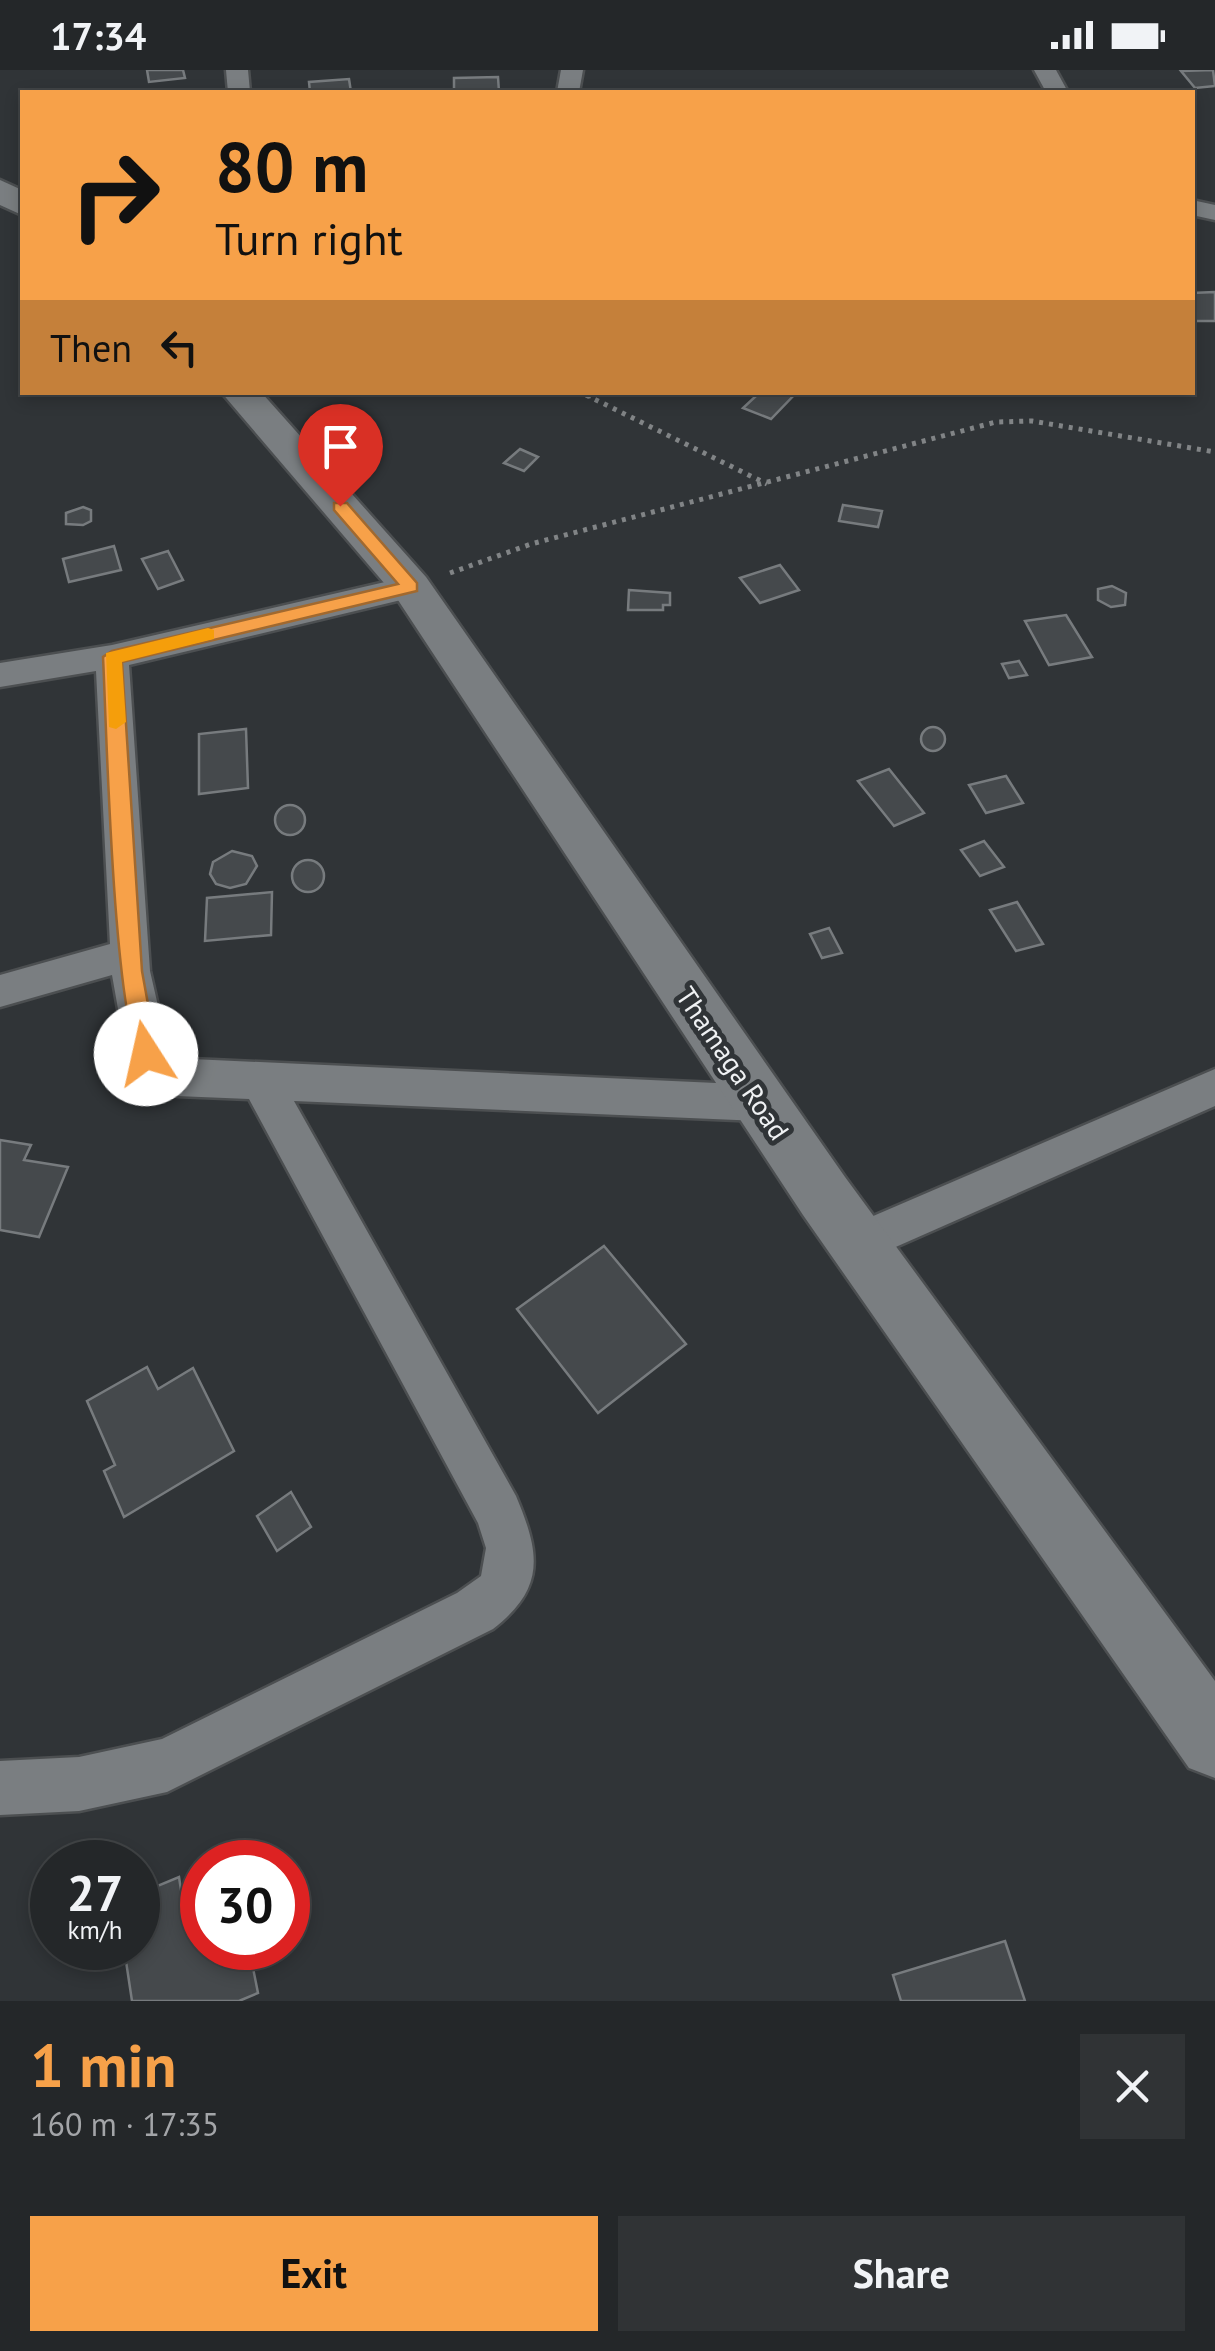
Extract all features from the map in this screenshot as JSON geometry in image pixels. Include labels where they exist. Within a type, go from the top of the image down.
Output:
[{"type":"main road","name":"Thamaga Road","points":[[243,395],[410,587],[760,1103],[1215,1742]]},
{"type":"street","points":[[0,675],[112,657],[410,587]]},
{"type":"street","points":[[112,657],[129,954],[146,1054],[156,1070],[178,1078],[760,1103]]},
{"type":"street","points":[[0,991],[129,954]]},
{"type":"street","points":[[0,1788],[79,1784],[168,1765],[475,1611],[503,1590],[512,1548],[499,1513],[261,1081]]},
{"type":"street","points":[[858,1243],[1215,1087]]},
{"type":"path","points":[[587,395],[767,484]]},
{"type":"path","points":[[410,587],[531,544],[1015,419],[1215,452]]},
{"type":"building","points":[[147,70],[183,70],[185,78],[149,82]]},
{"type":"building","points":[[1213,70],[1215,86],[1195,88],[1181,71]]},
{"type":"building","points":[[498,77],[499,90],[454,90],[454,78]]},
{"type":"building","points":[[349,79],[351,90],[310,90],[309,82]]},
{"type":"building","points":[[1215,292],[1215,321],[1195,321],[1195,293]]},
{"type":"building","points":[[794,395],[771,419],[743,408],[756,396]]},
{"type":"building","points":[[520,449],[538,457],[524,471],[504,463]]},
{"type":"building","points":[[843,505],[882,511],[878,527],[839,521]]},
{"type":"building","points":[[83,507],[91,510],[91,521],[83,525],[66,524],[66,513]]},
{"type":"building","points":[[114,546],[121,570],[69,582],[63,559]]},
{"type":"building","points":[[168,551],[183,580],[158,589],[142,559]]},
{"type":"building","points":[[780,565],[799,590],[760,603],[740,578]]},
{"type":"building","points":[[1112,586],[1126,593],[1125,605],[1111,607],[1098,600],[1098,589]]},
{"type":"building","points":[[629,590],[670,593],[670,605],[663,605],[663,610],[628,610]]},
{"type":"building","points":[[1066,615],[1092,657],[1049,665],[1025,621]]},
{"type":"building","points":[[1019,661],[1027,675],[1009,678],[1002,664]]},
{"type":"building","points":[[933,727],[942,730],[942,748],[933,751],[924,748],[921,739],[924,730]]},
{"type":"building","points":[[246,729],[248,788],[199,794],[199,734]]},
{"type":"building","points":[[889,769],[924,813],[894,826],[858,781]]},
{"type":"building","points":[[1006,776],[1023,803],[986,813],[969,785]]},
{"type":"building","points":[[290,805],[301,809],[305,820],[301,831],[290,835],[279,831],[275,820],[279,809]]},
{"type":"building","points":[[984,841],[1004,867],[980,876],[961,850]]},
{"type":"building","points":[[232,851],[252,856],[257,866],[246,884],[230,888],[216,884],[210,874],[213,862]]},
{"type":"building","points":[[308,860],[319,865],[324,876],[319,887],[308,892],[297,887],[292,876],[297,865]]},
{"type":"building","points":[[272,892],[271,935],[205,941],[207,898]]},
{"type":"building","points":[[1017,902],[1043,944],[1016,951],[990,910]]},
{"type":"building","points":[[829,928],[842,953],[822,958],[810,934]]},
{"type":"building","points":[[0,1140],[31,1145],[24,1160],[68,1167],[39,1237],[0,1230]]},
{"type":"building","points":[[604,1246],[686,1344],[598,1413],[517,1309]]},
{"type":"building","points":[[147,1367],[158,1389],[193,1368],[234,1451],[124,1517],[104,1471],[115,1465],[87,1401]]},
{"type":"building","points":[[291,1492],[311,1527],[277,1551],[257,1516]]},
{"type":"building","points":[[179,1877],[180,1970],[253,1970],[258,1993],[239,2001],[132,2001],[127,1970],[160,1970],[160,1885]]},
{"type":"building","points":[[1005,1941],[1025,2001],[901,2001],[893,1975]]},
{"type":"slow traffic","points":[[116,722],[112,657],[208,635]]},
{"type":"route","points":[[146,1054],[130,971],[112,657],[410,587],[340,506]]}]
